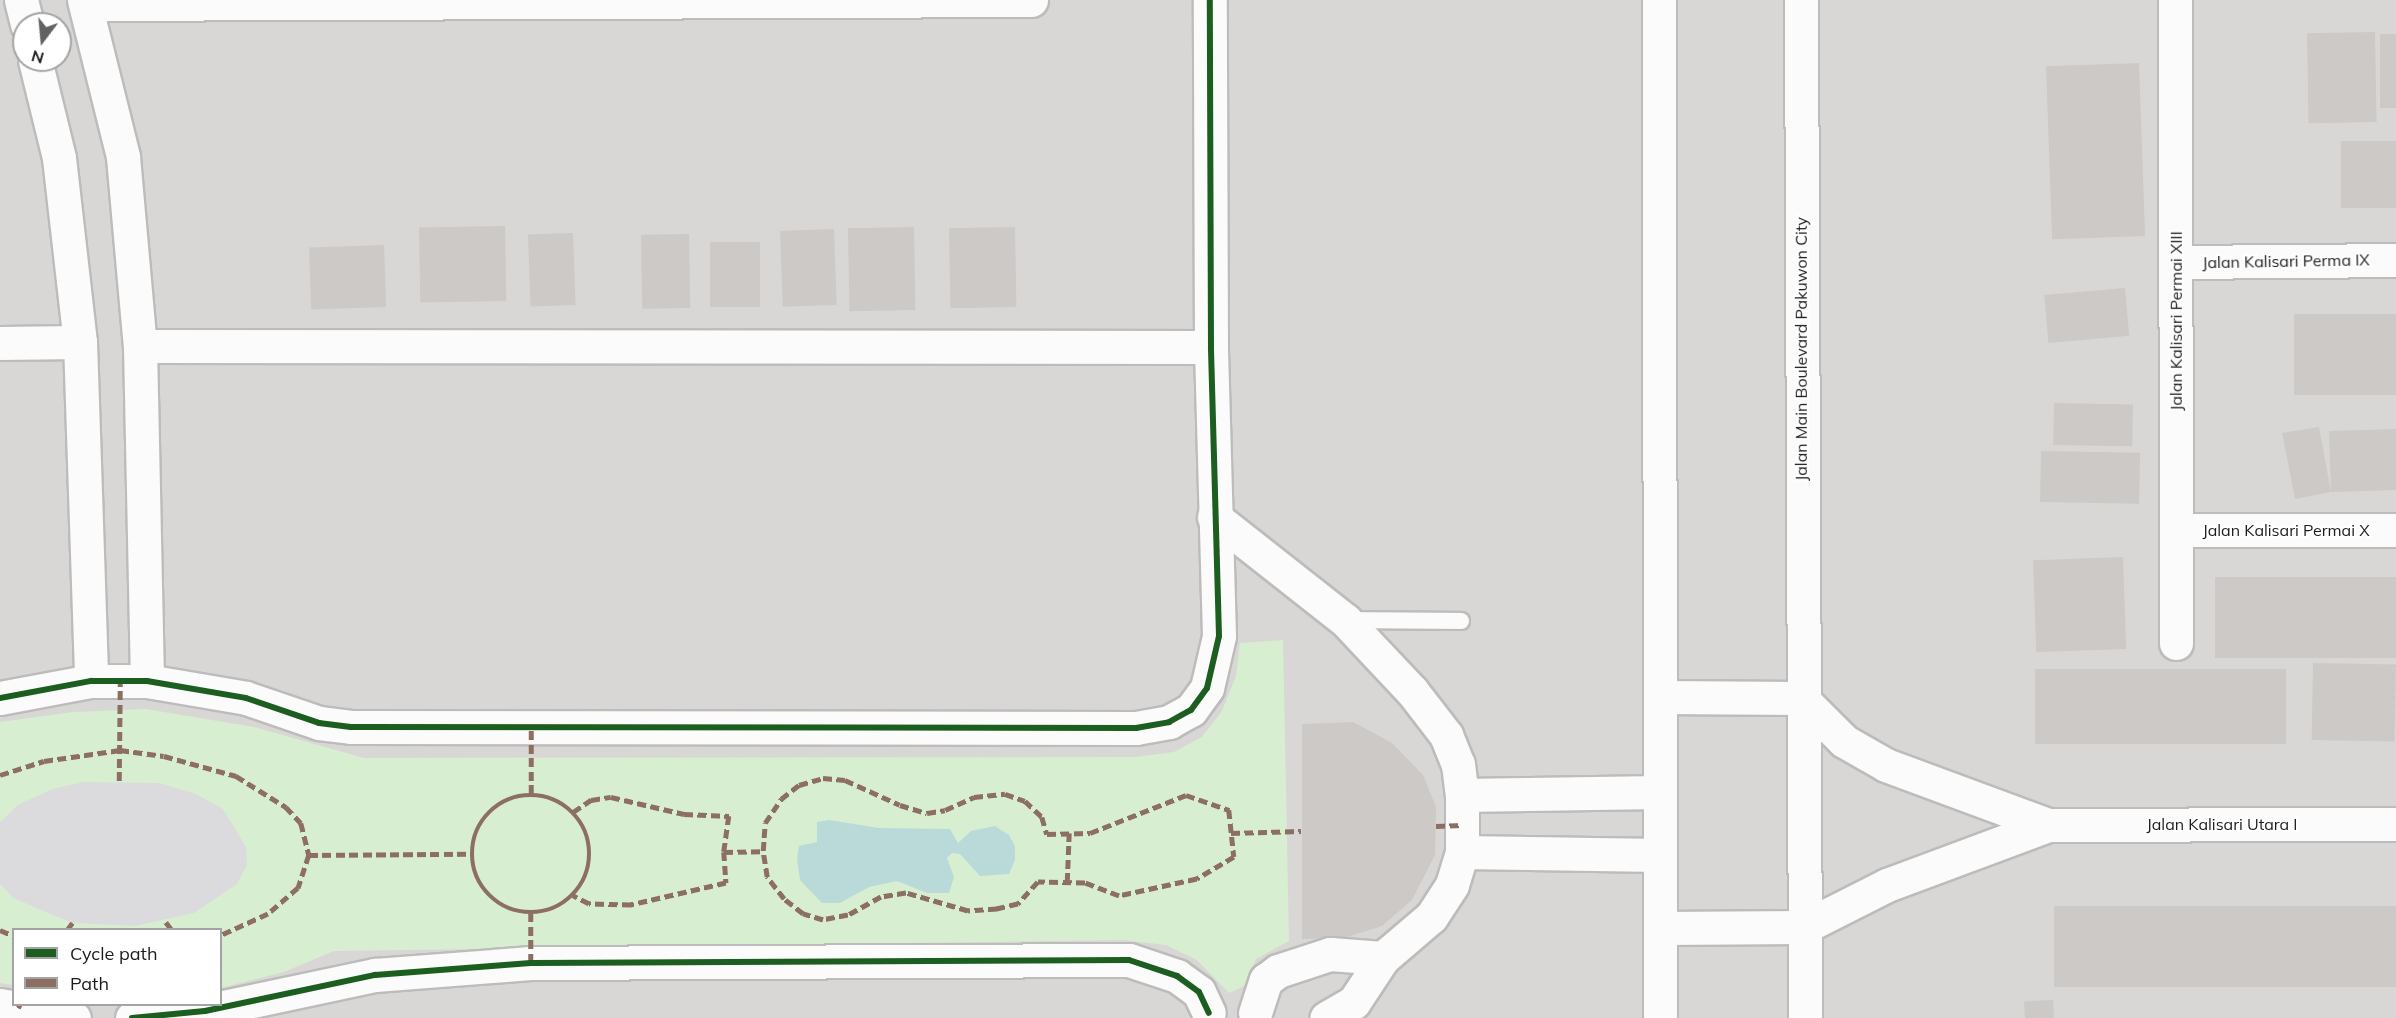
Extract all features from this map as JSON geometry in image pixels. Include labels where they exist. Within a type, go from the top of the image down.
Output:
[{"type":"street","points":[[147,681],[140,346],[123,157],[85,2],[1031,0]]},
{"type":"street","points":[[0,698],[91,681],[147,681],[246,698],[319,723],[351,727],[1136,728],[1169,722],[1191,710],[1207,688],[1219,636],[1211,346],[1210,0]]},
{"type":"street","points":[[1659,0],[1660,1018]]},
{"type":"street","name":"Jalan Main Boulevard Pakuwon City","points":[[1801,0],[1801,698],[1805,1018]]},
{"type":"street","name":"Jalan Kalisari Permai XIII","points":[[2175,0],[2176,643]]},
{"type":"street","points":[[38,72],[59,158],[80,342],[91,681]]},
{"type":"street","name":"Jalan Kalisari Perma IX","points":[[2176,262],[2396,260]]},
{"type":"street","points":[[0,343],[80,342]]},
{"type":"street","points":[[140,346],[1211,346]]},
{"type":"street","points":[[1214,517],[1345,620],[1412,691],[1446,735],[1458,764],[1462,795],[1462,852],[1452,885],[1431,917],[1383,958],[1354,1002],[1326,1018]]},
{"type":"street","name":"Jalan Kalisari Permai X","points":[[2176,530],[2396,530]]},
{"type":"street","points":[[1660,697],[1801,698]]},
{"type":"street","name":"Jalan Kalisari Utara I","points":[[1801,698],[1844,741],[1886,765],[2048,825]]},
{"type":"street","points":[[1462,795],[1660,792]]},
{"type":"street","name":"Jalan Kalisari Utara I","points":[[1804,927],[1887,885],[2048,825],[2396,824]]},
{"type":"street","points":[[1462,852],[1660,855]]},
{"type":"street","points":[[1660,928],[1804,927]]},
{"type":"street","points":[[222,1005],[375,975],[531,963],[1118,960],[1152,965],[1178,976],[1199,992],[1209,1016],[1260,1016],[1266,980],[1278,970],[1330,954],[1383,958]]},
{"type":"street","points":[[0,1005],[74,1018]]},
{"type":"street","points":[[132,1018],[159,1018],[219,1006]]},
{"type":"lane","points":[[1345,620],[1461,621]]},
{"type":"shaded area","points":[[0,0],[2396,0],[2396,1018],[0,1018]]},
{"type":"shaded area","points":[[83,782],[159,783],[194,793],[223,809],[246,847],[247,865],[237,884],[194,913],[135,926],[72,923],[13,898],[0,884],[0,822],[18,805],[52,789]]},
{"type":"green space","points":[[1283,640],[1289,941],[1256,959],[1244,986],[1229,993],[1197,960],[1166,945],[1123,940],[334,951],[284,972],[222,988],[222,928],[12,928],[12,985],[0,983],[0,722],[73,712],[146,709],[254,727],[364,758],[1136,757],[1174,752],[1202,737],[1222,711],[1236,676],[1240,643]]},
{"type":"water","points":[[829,820],[879,828],[950,829],[958,843],[971,831],[995,826],[1009,835],[1015,846],[1015,860],[1009,874],[980,876],[960,854],[952,853],[947,858],[954,877],[949,893],[927,893],[897,881],[869,887],[840,903],[822,903],[800,880],[797,859],[799,846],[817,842],[817,822]]},
{"type":"building","points":[[2375,32],[2377,122],[2309,123],[2307,33]]},
{"type":"building","points":[[2380,34],[2396,34],[2396,108],[2380,108]]},
{"type":"building","points":[[2139,63],[2145,236],[2052,239],[2046,66]]},
{"type":"building","points":[[2341,141],[2396,141],[2396,208],[2341,208]]},
{"type":"building","points":[[505,226],[506,301],[420,302],[419,228]]},
{"type":"building","points":[[914,227],[915,310],[849,311],[848,228]]},
{"type":"building","points":[[1015,227],[1016,307],[950,308],[949,228]]},
{"type":"building","points":[[834,229],[837,305],[783,307],[780,231]]},
{"type":"building","points":[[573,233],[576,305],[531,307],[528,235]]},
{"type":"building","points":[[689,234],[690,308],[642,309],[641,235]]},
{"type":"building","points":[[710,242],[760,242],[760,307],[710,307]]},
{"type":"building","points":[[384,245],[386,307],[311,310],[309,248]]},
{"type":"building","points":[[2125,288],[2129,336],[2048,343],[2044,295]]},
{"type":"building","points":[[2294,314],[2396,314],[2396,395],[2294,395]]},
{"type":"building","points":[[2054,403],[2133,404],[2132,446],[2053,445]]},
{"type":"building","points":[[2319,427],[2331,492],[2295,499],[2282,433]]},
{"type":"building","points":[[2396,429],[2396,490],[2331,492],[2329,431]]},
{"type":"building","points":[[2041,451],[2140,453],[2139,504],[2040,502]]},
{"type":"building","points":[[2123,557],[2126,649],[2036,652],[2033,560]]},
{"type":"building","points":[[2215,577],[2396,577],[2396,658],[2215,658]]},
{"type":"building","points":[[2313,663],[2396,664],[2395,741],[2312,740]]},
{"type":"building","points":[[2035,669],[2286,669],[2286,744],[2035,744]]},
{"type":"building","points":[[1353,722],[1392,743],[1423,775],[1436,807],[1435,855],[1412,900],[1382,926],[1344,938],[1302,939],[1302,724]]},
{"type":"building","points":[[2054,906],[2396,906],[2396,987],[2054,987]]},
{"type":"building","points":[[2053,1000],[2054,1018],[2025,1018],[2024,1002]]},
{"type":"marked path","points":[[119,781],[120,681]]},
{"type":"marked path","points":[[531,726],[531,794]]},
{"type":"marked path","points":[[0,775],[44,761],[120,750],[164,756],[236,776],[286,807],[301,823],[309,855],[298,888],[268,914],[222,935]]},
{"type":"marked path","points":[[823,778],[845,780],[900,805],[927,813],[945,810],[974,797],[1005,794],[1025,801],[1042,817],[1047,834],[1090,833],[1186,795],[1229,810],[1234,857],[1197,879],[1119,896],[1085,883],[1038,882],[1018,904],[997,909],[968,911],[906,893],[881,897],[848,915],[823,920],[803,914],[784,899],[767,877],[763,851],[765,823],[781,799],[799,785],[823,778]]},
{"type":"marked path","points":[[531,795],[554,799],[573,812],[586,831],[590,854],[586,877],[573,896],[554,909],[531,913],[508,909],[489,896],[476,877],[472,854],[476,831],[489,812],[508,799],[531,795]]},
{"type":"marked path","points":[[573,812],[591,800],[611,797],[684,814],[729,816],[724,852],[726,883],[631,905],[589,904],[573,896]]},
{"type":"marked path","points":[[1436,826],[1462,825]]},
{"type":"marked path","points":[[1231,833],[1301,831]]},
{"type":"marked path","points":[[1067,882],[1069,833]]},
{"type":"marked path","points":[[724,852],[763,851]]},
{"type":"marked path","points":[[309,855],[471,854]]},
{"type":"marked path","points":[[531,913],[531,963]]},
{"type":"marked path","points":[[166,922],[170,928]]},
{"type":"marked path","points":[[68,928],[72,923]]},
{"type":"marked path","points":[[0,930],[12,935]]},
{"type":"cycle path","points":[[0,698],[91,681],[147,681],[246,698],[319,723],[351,727],[1136,728],[1169,722],[1191,710],[1207,688],[1219,636],[1211,347],[1210,0]]},
{"type":"cycle path","points":[[132,1018],[205,1011],[375,975],[531,963],[1129,960],[1177,976],[1199,992],[1209,1013]]}]
